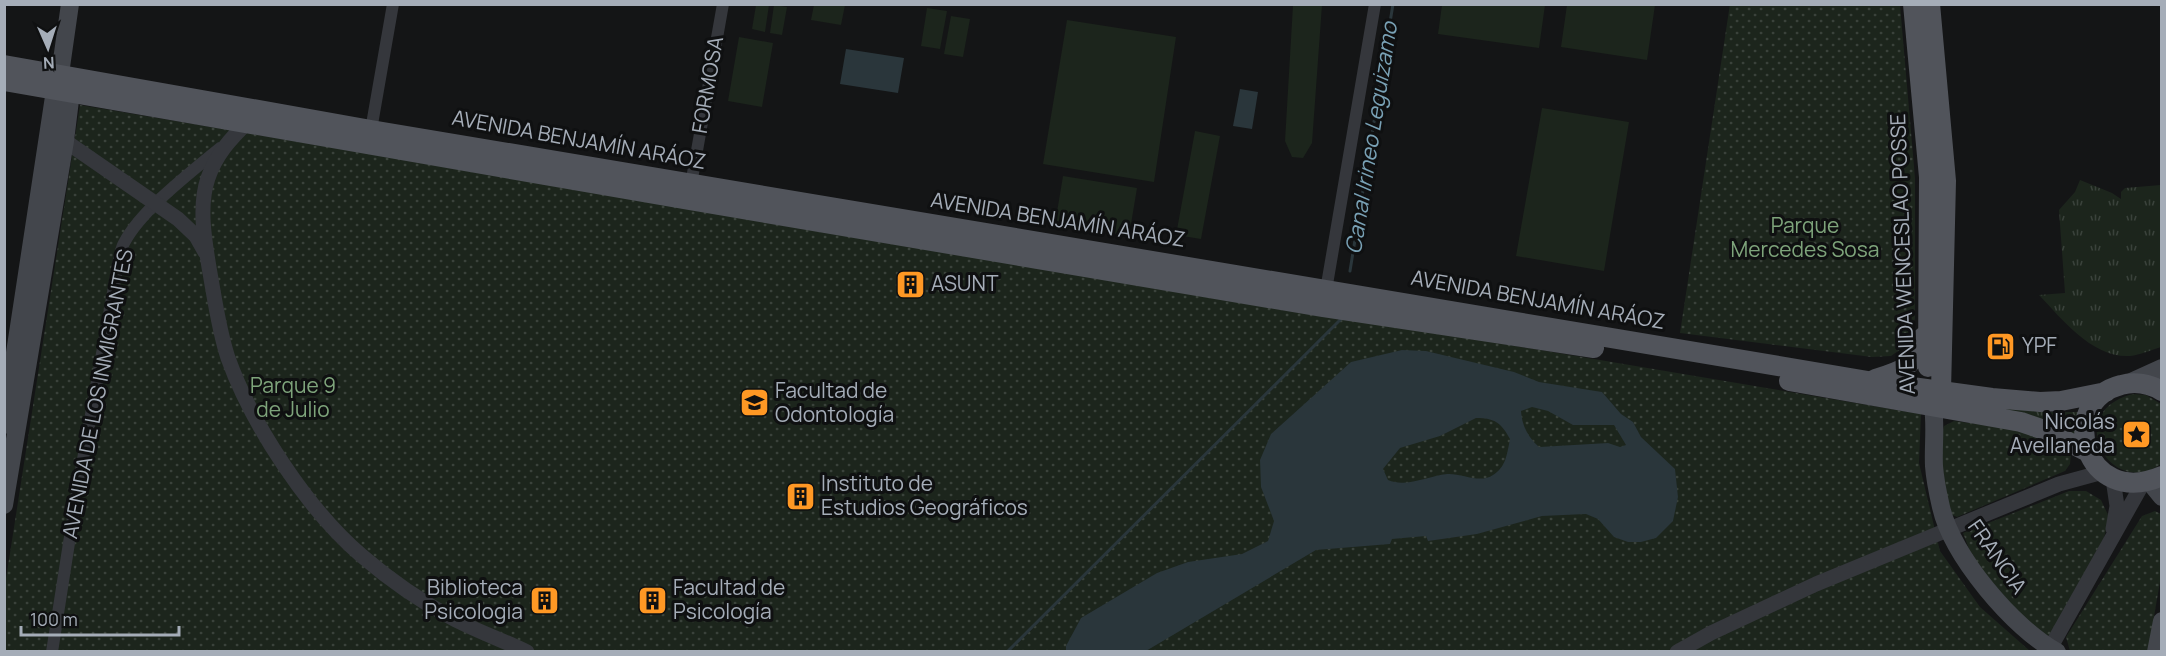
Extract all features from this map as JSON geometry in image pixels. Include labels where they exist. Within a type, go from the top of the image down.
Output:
[{"type":"main road","points":[[4,425],[62,85],[70,4]]},
{"type":"main road","name":"AVENIDA WENCESLAO POSSE","points":[[1913,4],[1929,177],[1927,323],[1935,430]]},
{"type":"main road","points":[[1930,4],[1946,181],[1941,359],[1934,396]]},
{"type":"main road","name":"AVENIDA BENJAMÍN ARÁOZ","points":[[4,65],[62,85],[247,123],[690,192],[1324,298],[1644,355],[1934,396],[2040,402],[2061,401],[2106,392],[2129,383]]},
{"type":"main road","name":"AVENIDA BENJAMÍN ARÁOZ","points":[[4,81],[62,85],[371,130],[690,192]]},
{"type":"main road","points":[[4,505],[19,332],[65,141],[62,85]]},
{"type":"main road","name":"AVENIDA BENJAMÍN ARÁOZ","points":[[1324,298],[1868,381],[1934,396],[2047,430],[2098,465]]},
{"type":"main road","points":[[1868,381],[1892,374],[1910,365],[1919,351],[1927,323]]},
{"type":"main road","points":[[1941,359],[1948,372],[1958,380],[1992,398]]},
{"type":"main road","points":[[2129,383],[2162,368]]},
{"type":"main road","points":[[2129,383],[2143,384],[2162,391]]},
{"type":"main road","points":[[2106,392],[2092,407],[2085,425],[2084,439],[2098,465],[2128,483],[2154,484]]},
{"type":"main road","name":"FRANCIA","points":[[1935,430],[1934,466],[1941,510],[1949,529],[1971,567],[1998,602],[2026,630],[2052,650]]},
{"type":"main road","points":[[2156,651],[2162,621]]},
{"type":"street","points":[[371,130],[393,4]]},
{"type":"street","name":"FORMOSA","points":[[690,192],[723,4]]},
{"type":"street","points":[[1324,298],[1375,4]]},
{"type":"street","points":[[247,123],[226,143],[208,177],[203,212],[207,255],[228,356],[247,403],[279,456],[310,499],[361,555],[408,592],[453,618],[527,651]]},
{"type":"street","points":[[65,141],[157,204],[196,236],[207,255]]},
{"type":"street","name":"AVENIDA DE LOS INMIGRANTES","points":[[52,651],[76,498],[117,270],[124,244],[157,204],[226,143]]},
{"type":"street","points":[[1677,651],[1788,596],[2066,481],[2081,470],[2098,465],[2117,506],[2110,543]]},
{"type":"street","points":[[2052,650],[2110,543],[2154,484]]},
{"type":"green space","name":"Parque Mercedes Sosa","points":[[1730,4],[1900,5],[1915,178],[1915,318],[1908,344],[1891,356],[1872,357],[1680,333]]},
{"type":"green space","points":[[756,5],[769,5],[765,32],[752,29]]},
{"type":"green space","points":[[774,5],[787,7],[782,35],[770,33]]},
{"type":"green space","points":[[814,5],[845,5],[841,25],[811,20]]},
{"type":"green space","points":[[1293,5],[1322,5],[1312,143],[1303,158],[1292,157],[1285,141]]},
{"type":"green space","points":[[1442,5],[1545,5],[1539,48],[1438,34]]},
{"type":"green space","points":[[1567,5],[1655,5],[1647,60],[1561,47]]},
{"type":"green space","points":[[927,8],[947,11],[940,49],[921,46]]},
{"type":"green space","points":[[951,16],[970,19],[963,57],[944,54]]},
{"type":"green space","points":[[1067,20],[1176,37],[1154,182],[1043,164]]},
{"type":"green space","points":[[739,37],[773,43],[762,107],[728,101]]},
{"type":"green space","name":"Parque 9 de Julio","points":[[80,105],[1921,414],[1919,463],[1940,551],[1980,607],[2030,651],[5,652],[5,585]]},
{"type":"green space","points":[[1542,108],[1629,122],[1604,271],[1516,256]]},
{"type":"green space","points":[[1195,131],[1220,136],[1201,239],[1176,235]]},
{"type":"green space","points":[[1063,176],[1137,188],[1129,236],[1055,224]]},
{"type":"green space","points":[[2080,180],[2121,199],[2121,192],[2125,188],[2161,185],[2161,347],[2130,356],[2103,351],[2079,335],[2039,295],[2065,293],[2059,210],[2075,192]]},
{"type":"green space","points":[[2133,394],[2146,395],[2161,404],[2162,463],[2143,472],[2126,471],[2112,463],[2101,450],[2097,434],[2100,418],[2111,404]]},
{"type":"green space","points":[[1956,403],[2042,412],[2078,412],[2078,436]]},
{"type":"green space","points":[[1954,421],[2024,430],[2071,453],[2070,464],[2065,471],[1957,517],[1950,514],[1940,459],[1944,426]]},
{"type":"green space","points":[[2069,491],[2086,491],[2101,500],[2109,517],[2104,538],[2048,639],[2021,615],[1974,562],[1963,533]]},
{"type":"green space","points":[[2155,511],[2161,514],[2161,576],[2148,651],[2070,651],[2066,637],[2142,516]]},
{"type":"shaded area","points":[[846,49],[904,58],[898,93],[840,84]]},
{"type":"shaded area","points":[[1240,89],[1258,92],[1252,129],[1233,126]]},
{"type":"shaded area","points":[[1402,350],[1426,351],[1514,372],[1539,382],[1602,392],[1621,414],[1633,422],[1641,437],[1675,469],[1678,497],[1673,521],[1656,538],[1641,542],[1628,542],[1614,537],[1598,519],[1586,514],[1542,516],[1477,534],[1428,541],[1426,536],[1392,539],[1390,544],[1316,550],[1146,651],[1066,651],[1066,646],[1081,618],[1157,573],[1188,562],[1242,554],[1268,541],[1274,521],[1261,487],[1260,460],[1271,434],[1351,362]],"holes":[[[1532,407],[1548,411],[1573,425],[1614,425],[1626,445],[1620,447],[1608,443],[1539,447],[1526,431],[1521,411]],[[1476,418],[1497,422],[1510,439],[1503,464],[1493,475],[1488,478],[1477,478],[1447,474],[1402,483],[1388,480],[1383,469],[1400,448],[1440,436]]]},
{"type":"waterway","name":"Canal Irineo Leguizamo","points":[[1350,271],[1393,4]]},
{"type":"waterway","points":[[1007,652],[1342,318]]},
{"type":"place","name":"ASUNT","points":[[910,284]]},
{"type":"place","name":"YPF","points":[[2001,346]]},
{"type":"place","name":"Facultad de Odontología","points":[[754,403]]},
{"type":"place","name":"Nicolás Avellaneda","points":[[2136,434]]},
{"type":"place","name":"Instituto de Estudios Geográficos","points":[[800,496]]},
{"type":"place","name":"Biblioteca Psicologia","points":[[544,600]]},
{"type":"place","name":"Facultad de Psicología","points":[[652,600]]}]
